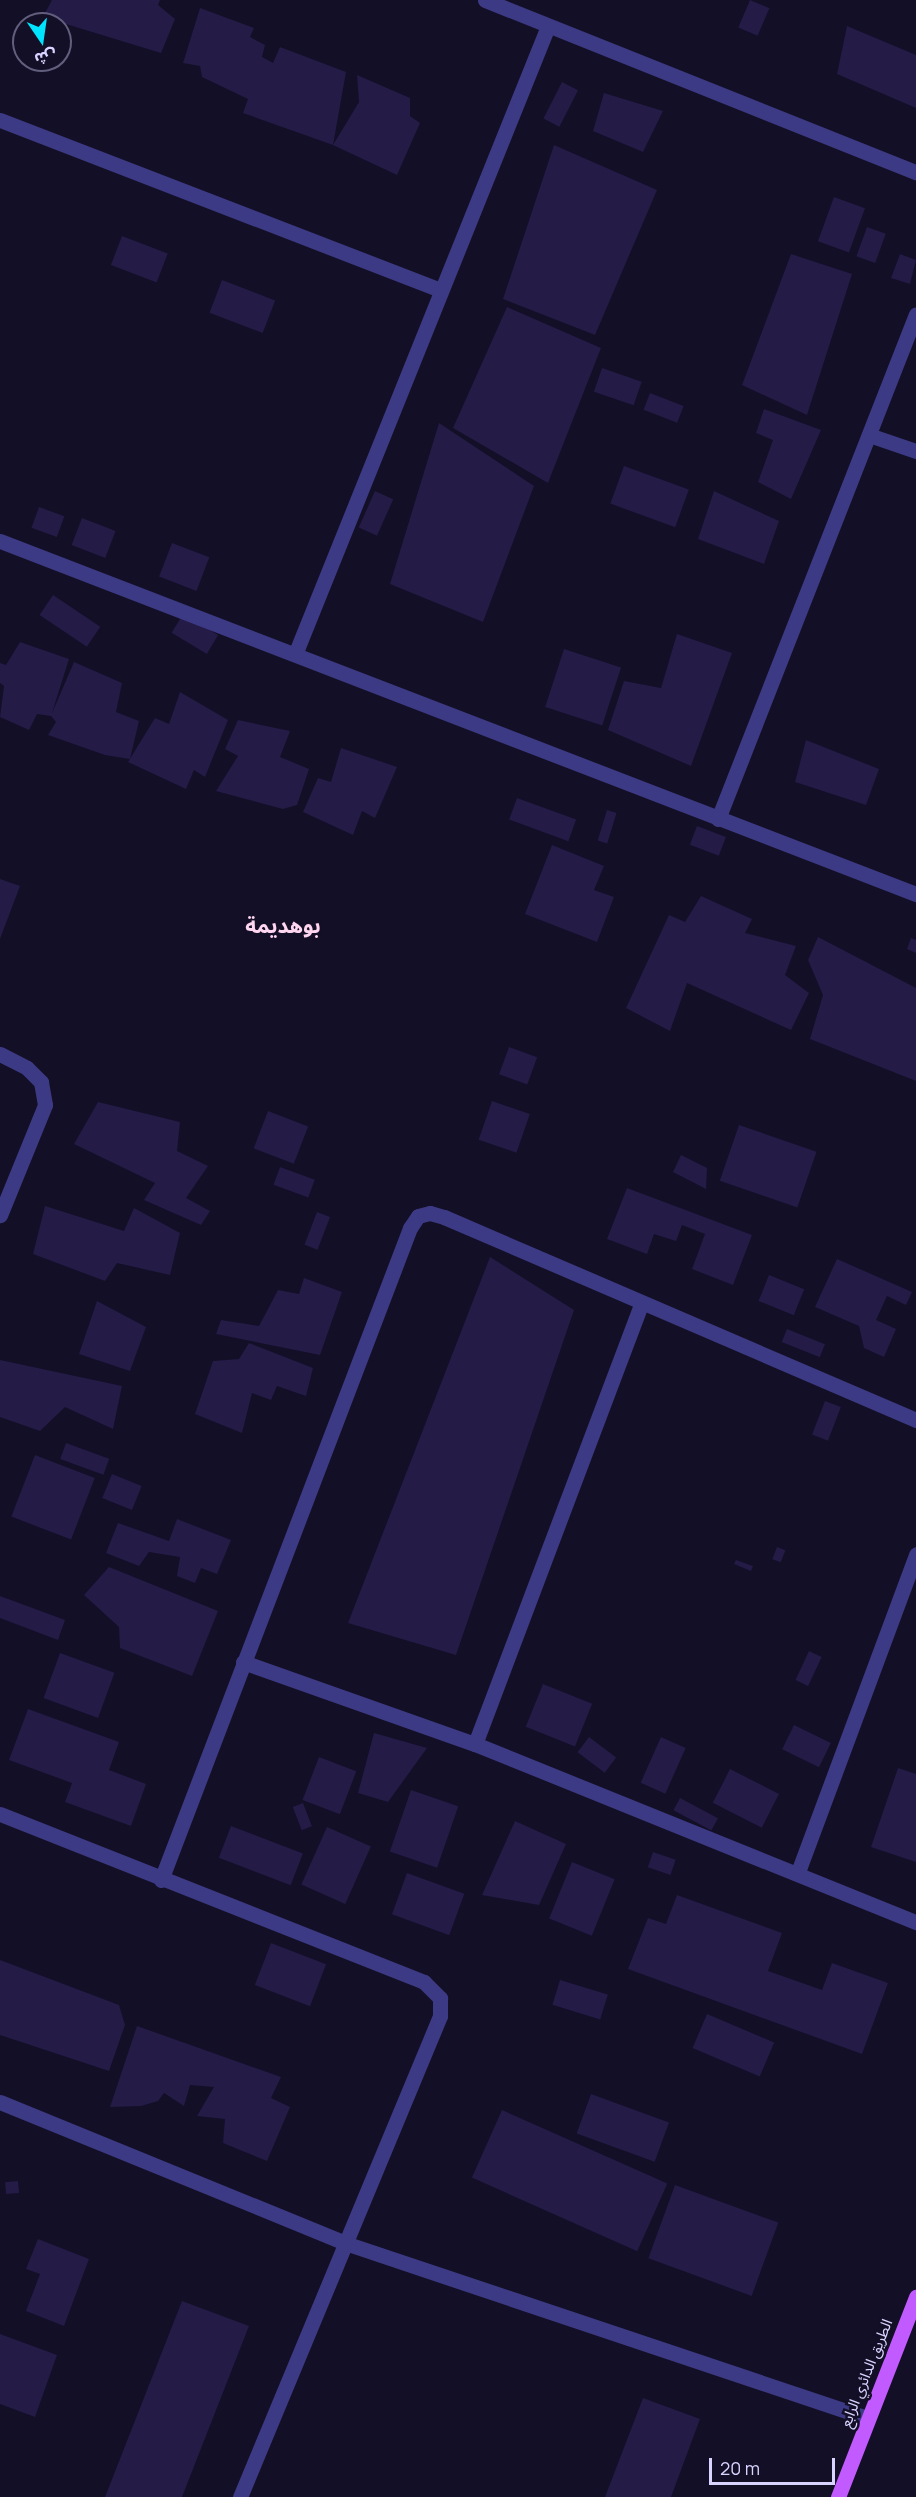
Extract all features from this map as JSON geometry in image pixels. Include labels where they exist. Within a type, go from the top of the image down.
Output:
[{"type":"main road","name":"الطريق الدائري الرابع","points":[[838,2497],[916,2297]]},
{"type":"street","points":[[485,0],[916,172]]},
{"type":"street","points":[[296,652],[439,289],[548,26]]},
{"type":"street","points":[[0,120],[439,289]]},
{"type":"street","points":[[718,819],[916,314]]},
{"type":"street","points":[[869,435],[916,451]]},
{"type":"street","points":[[0,542],[296,652],[718,819],[916,894]]},
{"type":"street","points":[[0,1054],[27,1068],[41,1082],[45,1105],[0,1215]]},
{"type":"street","points":[[161,1880],[410,1228],[418,1216],[430,1213],[444,1217],[916,1420]]},
{"type":"street","points":[[475,1744],[642,1303]]},
{"type":"street","points":[[798,1872],[916,1554]]},
{"type":"street","points":[[243,1662],[475,1744],[798,1872],[916,1922]]},
{"type":"street","points":[[0,1814],[161,1880],[424,1982],[440,1998],[440,2016],[240,2497]]},
{"type":"street","points":[[0,2102],[345,2243],[867,2418]]},
{"type":"building","points":[[52,0],[160,0],[158,5],[175,19],[161,53],[72,26],[72,12],[46,12]]},
{"type":"building","points":[[750,0],[769,8],[758,36],[738,28]]},
{"type":"building","points":[[200,8],[254,28],[250,37],[265,45],[262,57],[273,63],[280,47],[346,72],[333,145],[243,113],[248,99],[202,77],[200,66],[183,63]]},
{"type":"building","points":[[847,26],[916,55],[916,108],[837,74]]},
{"type":"building","points":[[357,75],[410,98],[410,116],[420,123],[397,175],[333,145],[359,102]]},
{"type":"building","points":[[562,82],[578,90],[559,127],[543,119]]},
{"type":"building","points":[[604,93],[663,111],[643,152],[593,131]]},
{"type":"building","points":[[554,145],[657,190],[595,335],[503,299]]},
{"type":"building","points":[[834,197],[865,208],[849,252],[818,241]]},
{"type":"building","points":[[867,227],[886,234],[875,263],[856,256]]},
{"type":"building","points":[[122,236],[168,254],[157,283],[111,265]]},
{"type":"building","points":[[791,254],[852,274],[807,415],[742,385]]},
{"type":"building","points":[[900,254],[916,260],[910,284],[891,278]]},
{"type":"building","points":[[222,280],[275,300],[263,333],[209,313]]},
{"type":"building","points":[[507,307],[601,348],[548,483],[453,428]]},
{"type":"building","points":[[602,368],[642,382],[634,405],[594,392]]},
{"type":"building","points":[[650,393],[684,406],[677,423],[644,410]]},
{"type":"building","points":[[764,409],[821,430],[791,499],[758,482],[773,440],[756,433]]},
{"type":"building","points":[[439,423],[534,486],[483,622],[390,584]]},
{"type":"building","points":[[624,466],[689,490],[675,527],[610,504]]},
{"type":"building","points":[[375,491],[393,499],[377,536],[359,528]]},
{"type":"building","points":[[714,491],[779,521],[764,564],[698,539]]},
{"type":"building","points":[[39,507],[64,516],[57,537],[31,528]]},
{"type":"building","points":[[82,518],[116,531],[105,558],[72,545]]},
{"type":"building","points":[[172,543],[209,557],[196,591],[159,577]]},
{"type":"building","points":[[53,595],[100,627],[87,647],[40,615]]},
{"type":"building","points":[[183,614],[218,635],[207,654],[172,633]]},
{"type":"building","points":[[677,634],[732,653],[691,766],[608,730],[624,681],[661,688]]},
{"type":"building","points":[[20,642],[69,659],[52,713],[74,662],[122,683],[116,712],[139,721],[130,759],[105,755],[48,735],[56,722],[51,716],[37,714],[29,730],[0,717],[4,686],[0,683],[0,663],[6,665]]},
{"type":"building","points":[[564,649],[621,668],[602,726],[545,707]]},
{"type":"building","points":[[180,692],[228,720],[205,777],[194,770],[186,789],[128,762],[155,718],[169,724]]},
{"type":"building","points":[[238,720],[290,731],[280,757],[309,769],[297,805],[283,809],[216,791],[238,756],[225,749]]},
{"type":"building","points":[[806,740],[879,769],[866,805],[795,782]]},
{"type":"building","points":[[341,748],[397,767],[375,818],[362,811],[353,835],[303,812],[318,778],[331,782]]},
{"type":"building","points":[[517,798],[576,820],[568,841],[509,820]]},
{"type":"building","points":[[607,810],[617,813],[607,844],[598,841]]},
{"type":"building","points":[[697,826],[726,837],[719,856],[690,845]]},
{"type":"building","points":[[552,845],[604,866],[594,890],[614,897],[597,942],[525,914]]},
{"type":"building","points":[[0,879],[20,886],[0,939]]},
{"type":"building","points":[[701,896],[752,919],[745,933],[796,946],[785,975],[809,993],[791,1030],[687,983],[670,1031],[626,1008],[669,915],[685,922]]},
{"type":"building","points":[[818,937],[916,988],[916,1081],[810,1039],[823,995],[808,960]]},
{"type":"building","points":[[911,938],[916,940],[916,953],[907,949]]},
{"type":"building","points":[[509,1047],[537,1057],[527,1085],[499,1074]]},
{"type":"building","points":[[492,1101],[530,1114],[516,1153],[479,1140]]},
{"type":"building","points":[[98,1102],[180,1122],[177,1151],[208,1166],[186,1198],[210,1211],[201,1225],[144,1200],[155,1183],[74,1144]]},
{"type":"building","points":[[268,1111],[308,1126],[294,1164],[254,1148]]},
{"type":"building","points":[[739,1125],[817,1152],[797,1207],[720,1181]]},
{"type":"building","points":[[681,1155],[707,1168],[706,1189],[673,1172]]},
{"type":"building","points":[[280,1167],[315,1180],[308,1198],[274,1185]]},
{"type":"building","points":[[627,1188],[752,1235],[733,1285],[692,1269],[705,1234],[682,1225],[676,1241],[654,1234],[647,1254],[607,1239]]},
{"type":"building","points":[[45,1206],[124,1231],[134,1208],[180,1233],[170,1275],[117,1263],[105,1281],[33,1254]]},
{"type":"building","points":[[317,1212],[330,1217],[318,1250],[304,1245]]},
{"type":"building","points":[[490,1257],[574,1310],[456,1655],[348,1623]]},
{"type":"building","points":[[837,1259],[912,1292],[906,1305],[887,1296],[876,1320],[896,1329],[884,1357],[864,1348],[859,1326],[815,1307]]},
{"type":"building","points":[[769,1275],[804,1289],[794,1315],[759,1301]]},
{"type":"building","points":[[304,1278],[342,1292],[320,1355],[216,1334],[221,1320],[259,1326],[278,1290],[299,1294]]},
{"type":"building","points":[[97,1301],[146,1327],[130,1371],[79,1354]]},
{"type":"building","points":[[787,1329],[825,1344],[820,1357],[782,1342]]},
{"type":"building","points":[[249,1343],[313,1368],[306,1396],[277,1386],[271,1400],[252,1393],[242,1433],[195,1414],[213,1361],[239,1359]]},
{"type":"building","points":[[0,1360],[122,1386],[113,1429],[65,1407],[40,1431],[0,1417]]},
{"type":"building","points":[[825,1401],[841,1407],[828,1441],[812,1435]]},
{"type":"building","points":[[66,1443],[109,1459],[103,1475],[60,1459]]},
{"type":"building","points":[[35,1455],[95,1478],[71,1540],[11,1517]]},
{"type":"building","points":[[112,1474],[142,1486],[132,1510],[102,1498]]},
{"type":"building","points":[[177,1519],[231,1540],[217,1574],[201,1568],[195,1583],[177,1576],[180,1557],[149,1552],[139,1566],[106,1553],[118,1523],[169,1541]]},
{"type":"building","points":[[777,1547],[785,1550],[781,1562],[772,1559]]},
{"type":"building","points":[[736,1560],[753,1566],[751,1571],[734,1564]]},
{"type":"building","points":[[109,1567],[218,1611],[192,1676],[120,1648],[119,1627],[84,1595]]},
{"type":"building","points":[[0,1596],[65,1620],[58,1640],[0,1618]]},
{"type":"building","points":[[809,1651],[822,1657],[808,1686],[795,1680]]},
{"type":"building","points":[[60,1653],[115,1673],[98,1718],[44,1698]]},
{"type":"building","points":[[543,1684],[592,1704],[575,1747],[526,1727]]},
{"type":"building","points":[[28,1709],[119,1742],[109,1770],[146,1784],[131,1826],[65,1802],[72,1783],[9,1760]]},
{"type":"building","points":[[794,1725],[831,1743],[819,1767],[782,1749]]},
{"type":"building","points":[[374,1733],[427,1748],[388,1802],[358,1793]]},
{"type":"building","points":[[589,1737],[616,1757],[605,1773],[578,1752]]},
{"type":"building","points":[[661,1737],[686,1748],[665,1794],[641,1783]]},
{"type":"building","points":[[319,1757],[356,1771],[340,1814],[303,1800]]},
{"type":"building","points":[[898,1768],[916,1774],[916,1862],[871,1847]]},
{"type":"building","points":[[730,1769],[779,1794],[762,1828],[713,1803]]},
{"type":"building","points":[[411,1790],[458,1806],[437,1868],[390,1851]]},
{"type":"building","points":[[680,1798],[718,1818],[711,1831],[673,1810]]},
{"type":"building","points":[[303,1803],[312,1826],[302,1830],[293,1807]]},
{"type":"building","points":[[515,1821],[566,1844],[539,1905],[482,1895]]},
{"type":"building","points":[[231,1826],[303,1854],[291,1885],[219,1858]]},
{"type":"building","points":[[327,1827],[371,1847],[345,1904],[301,1885]]},
{"type":"building","points":[[653,1852],[676,1860],[670,1875],[648,1867]]},
{"type":"building","points":[[572,1862],[615,1879],[592,1936],[549,1919]]},
{"type":"building","points":[[407,1873],[464,1894],[449,1935],[392,1914]]},
{"type":"building","points":[[677,1895],[782,1933],[768,1971],[822,1990],[832,1963],[888,1983],[862,2054],[628,1969],[648,1918],[666,1924]]},
{"type":"building","points":[[271,1943],[326,1964],[310,2006],[255,1985]]},
{"type":"building","points":[[0,1960],[119,2005],[125,2025],[109,2071],[0,2035]]},
{"type":"building","points":[[560,1980],[608,1995],[600,2019],[552,2005]]},
{"type":"building","points":[[707,2014],[774,2043],[760,2077],[693,2048]]},
{"type":"building","points":[[137,2026],[281,2077],[271,2098],[290,2107],[267,2161],[223,2143],[225,2119],[197,2116],[214,2087],[190,2085],[184,2106],[164,2093],[158,2101],[141,2106],[110,2107]]},
{"type":"building","points":[[591,2094],[669,2122],[655,2162],[577,2133]]},
{"type":"building","points":[[502,2110],[667,2184],[637,2251],[472,2178]]},
{"type":"building","points":[[18,2181],[19,2193],[6,2194],[5,2182]]},
{"type":"building","points":[[675,2185],[778,2223],[752,2296],[648,2258]]},
{"type":"building","points":[[38,2239],[89,2259],[64,2326],[26,2311],[40,2274],[26,2269]]},
{"type":"building","points":[[182,2301],[249,2326],[182,2497],[105,2497]]},
{"type":"building","points":[[0,2334],[57,2355],[35,2417],[0,2404]]},
{"type":"building","points":[[643,2398],[700,2419],[671,2497],[605,2497]]},
{"type":"district","name":"بوهديمة","points":[[283,925]]}]
